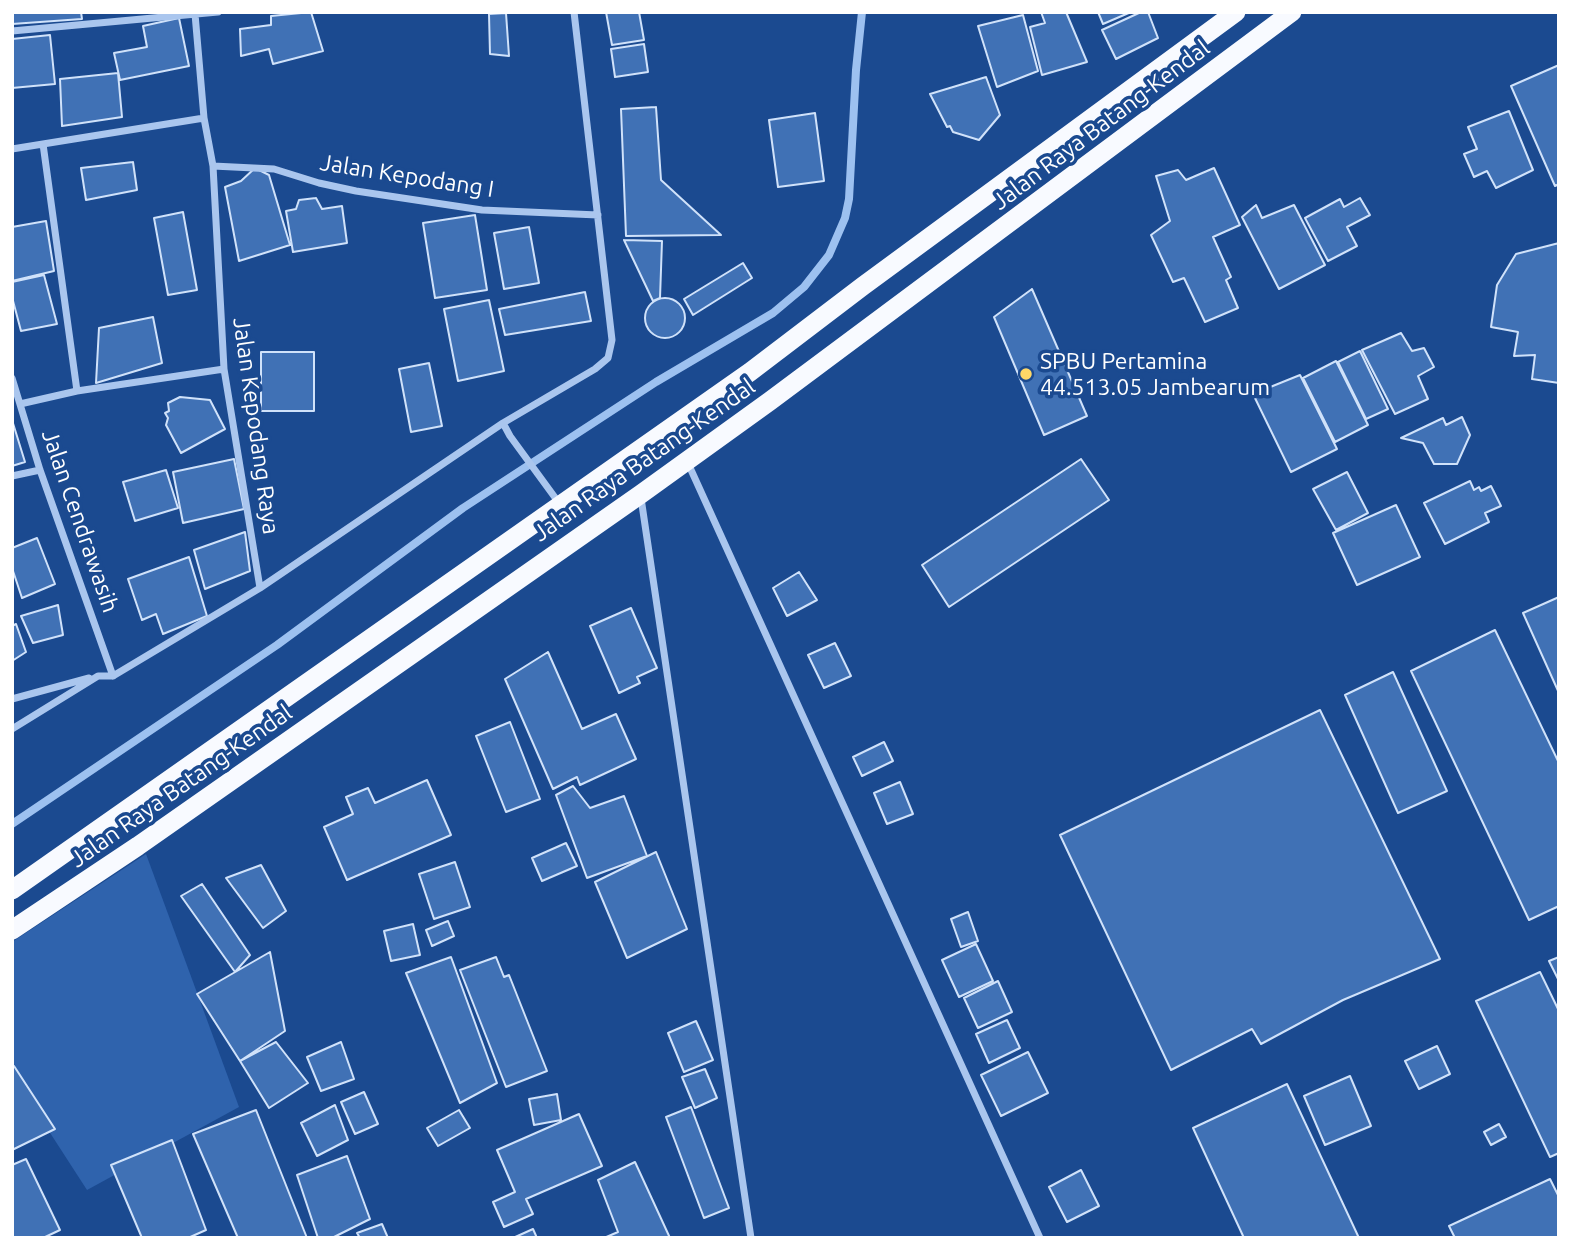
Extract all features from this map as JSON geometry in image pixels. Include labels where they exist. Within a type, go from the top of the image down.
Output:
[{"type":"highway","name":"Jalan Raya Batang-Kendal","points":[[12,890],[750,372],[1236,12]]},
{"type":"highway","name":"Jalan Raya Batang-Kendal","points":[[12,930],[138,846],[640,494],[886,315],[1292,12]]},
{"type":"street","points":[[12,31],[218,12]]},
{"type":"street","points":[[12,699],[98,676],[113,676],[260,588],[503,423],[595,369],[608,358],[612,340],[574,12]]},
{"type":"street","name":"Jalan Kepodang Raya","points":[[195,14],[204,118],[213,166],[224,369],[260,588]]},
{"type":"street","points":[[12,149],[204,118]]},
{"type":"street","points":[[43,144],[77,391]]},
{"type":"street","name":"Jalan Kepodang I","points":[[213,166],[274,169],[356,191],[482,210],[598,215]]},
{"type":"street","points":[[20,404],[77,391],[224,369]]},
{"type":"street","name":"Jalan Cendrawasih","points":[[12,378],[40,470],[113,676]]},
{"type":"street","points":[[503,423],[561,505]]},
{"type":"street","points":[[687,460],[1040,1238]]},
{"type":"street","points":[[12,476],[40,470]]},
{"type":"street","points":[[640,494],[648,531],[668,687],[751,1238]]},
{"type":"street","points":[[12,729],[98,676]]},
{"type":"shaded area","points":[[146,854],[239,1107],[87,1190],[12,1074],[12,942]]},
{"type":"building","points":[[12,12],[81,12],[82,19],[12,24]]},
{"type":"building","points":[[311,12],[323,51],[273,64],[269,49],[241,56],[240,29],[271,25],[271,16]]},
{"type":"building","points":[[606,12],[639,12],[644,40],[612,45]]},
{"type":"building","points":[[1041,12],[1066,12],[1087,62],[1042,75],[1030,27],[1045,23]]},
{"type":"building","points":[[1098,12],[1131,12],[1103,24]]},
{"type":"building","points":[[1141,12],[1148,12],[1158,38],[1116,59],[1102,30]]},
{"type":"building","points":[[506,13],[509,56],[490,54],[489,14]]},
{"type":"building","points":[[1023,15],[1038,71],[997,87],[978,26]]},
{"type":"building","points":[[179,18],[189,66],[120,80],[114,53],[147,47],[143,26]]},
{"type":"building","points":[[50,35],[55,84],[12,88],[12,39]]},
{"type":"building","points":[[644,44],[648,72],[615,77],[611,49]]},
{"type":"building","points":[[1559,65],[1559,184],[1555,186],[1511,86]]},
{"type":"building","points":[[118,73],[122,117],[62,126],[60,79]]},
{"type":"building","points":[[986,77],[1000,115],[979,140],[953,132],[950,126],[947,127],[930,94]]},
{"type":"building","points":[[656,107],[661,180],[721,235],[626,236],[621,109]]},
{"type":"building","points":[[1509,111],[1533,170],[1496,188],[1487,171],[1474,177],[1464,154],[1477,149],[1468,127]]},
{"type":"building","points":[[815,113],[824,181],[778,187],[769,120]]},
{"type":"building","points":[[133,162],[137,190],[86,200],[81,168]]},
{"type":"building","points":[[255,168],[269,175],[290,245],[239,261],[225,187],[241,181]]},
{"type":"building","points":[[1214,168],[1240,225],[1213,237],[1231,277],[1226,280],[1238,308],[1205,322],[1184,278],[1173,282],[1151,235],[1170,221],[1156,176],[1178,170],[1186,180]]},
{"type":"building","points":[[316,198],[322,209],[342,206],[347,243],[293,252],[286,211],[296,209],[299,200]]},
{"type":"building","points":[[1360,198],[1370,215],[1347,227],[1357,246],[1328,261],[1305,218],[1340,199],[1344,207]]},
{"type":"building","points":[[1256,205],[1262,218],[1294,205],[1325,265],[1279,289],[1242,217]]},
{"type":"building","points":[[183,212],[197,290],[168,295],[154,218]]},
{"type":"building","points":[[475,215],[487,290],[435,298],[423,223]]},
{"type":"building","points":[[46,221],[54,271],[12,281],[12,227]]},
{"type":"building","points":[[529,227],[539,283],[504,289],[494,233]]},
{"type":"building","points":[[624,240],[662,241],[660,298],[653,301]]},
{"type":"building","points":[[1559,243],[1559,383],[1532,379],[1535,355],[1514,356],[1518,332],[1491,327],[1497,285],[1516,254]]},
{"type":"building","points":[[743,263],[752,278],[693,315],[684,299]]},
{"type":"building","points":[[44,275],[57,324],[21,331],[12,297],[12,282]]},
{"type":"building","points":[[1032,289],[1087,416],[1044,435],[994,317]]},
{"type":"building","points":[[585,292],[591,321],[505,335],[499,309]]},
{"type":"building","points":[[665,298],[673,299],[679,304],[684,310],[684,326],[679,332],[673,337],[665,338],[657,337],[651,332],[646,326],[645,318],[646,310],[651,304],[657,299]]},
{"type":"building","points":[[489,300],[504,371],[458,381],[444,309]]},
{"type":"building","points":[[153,317],[162,363],[96,383],[99,328]]},
{"type":"building","points":[[1401,333],[1412,351],[1424,348],[1434,367],[1418,376],[1428,399],[1395,414],[1362,350]]},
{"type":"building","points":[[1360,351],[1388,409],[1366,419],[1338,362]]},
{"type":"building","points":[[261,352],[314,352],[314,411],[261,411]]},
{"type":"building","points":[[1336,361],[1368,425],[1335,442],[1303,378]]},
{"type":"building","points":[[429,363],[442,426],[411,432],[399,369]]},
{"type":"building","points":[[1300,375],[1337,449],[1291,472],[1253,394]]},
{"type":"building","points":[[180,397],[210,400],[225,429],[181,453],[166,425],[168,418],[165,413],[169,411],[168,403]]},
{"type":"building","points":[[1462,417],[1470,435],[1457,464],[1434,464],[1423,443],[1401,438],[1443,418],[1446,425]]},
{"type":"building","points":[[12,420],[25,462],[12,466]]},
{"type":"building","points":[[234,459],[244,509],[183,523],[173,472]]},
{"type":"building","points":[[1081,459],[1109,500],[949,607],[922,565]]},
{"type":"building","points":[[166,470],[178,508],[135,521],[123,482]]},
{"type":"building","points":[[1347,472],[1368,513],[1336,530],[1313,489]]},
{"type":"building","points":[[1470,481],[1474,490],[1479,487],[1481,491],[1491,486],[1501,506],[1485,513],[1489,522],[1445,544],[1424,503]]},
{"type":"building","points":[[1396,505],[1420,557],[1357,585],[1333,533]]},
{"type":"building","points":[[245,532],[250,571],[205,589],[194,550]]},
{"type":"building","points":[[37,538],[55,584],[22,598],[12,568],[12,548]]},
{"type":"building","points":[[189,557],[207,616],[163,634],[156,614],[142,620],[128,579]]},
{"type":"building","points":[[799,572],[817,600],[787,616],[773,588]]},
{"type":"building","points":[[1559,597],[1559,693],[1523,613]]},
{"type":"building","points":[[58,605],[63,635],[33,643],[21,616]]},
{"type":"building","points":[[631,608],[657,668],[637,677],[640,683],[619,693],[590,626]]},
{"type":"building","points":[[16,624],[26,652],[12,661],[12,626]]},
{"type":"building","points":[[1495,630],[1559,763],[1559,906],[1529,920],[1411,671]]},
{"type":"building","points":[[835,643],[851,676],[824,688],[808,655]]},
{"type":"building","points":[[548,652],[582,729],[616,714],[636,759],[580,785],[577,777],[553,789],[505,679]]},
{"type":"building","points":[[1393,672],[1447,791],[1398,813],[1345,695]]},
{"type":"building","points":[[1320,710],[1440,959],[1343,1000],[1261,1044],[1252,1029],[1171,1070],[1060,835]]},
{"type":"building","points":[[510,722],[540,799],[506,812],[476,736]]},
{"type":"building","points":[[884,742],[893,761],[862,776],[853,757]]},
{"type":"building","points":[[427,780],[451,835],[347,880],[324,827],[353,814],[346,797],[368,788],[375,803]]},
{"type":"building","points":[[900,782],[913,814],[887,824],[874,793]]},
{"type":"building","points":[[573,786],[590,808],[624,796],[647,856],[587,878],[556,795]]},
{"type":"building","points":[[566,843],[577,866],[542,881],[532,858]]},
{"type":"building","points":[[656,852],[687,929],[627,958],[595,882]]},
{"type":"building","points":[[455,862],[470,907],[434,919],[419,874]]},
{"type":"building","points":[[261,865],[286,911],[263,928],[226,878]]},
{"type":"building","points":[[202,884],[250,955],[235,972],[181,896]]},
{"type":"building","points":[[968,912],[978,941],[961,947],[951,919]]},
{"type":"building","points":[[448,921],[454,936],[432,946],[426,930]]},
{"type":"building","points":[[413,924],[420,955],[391,961],[384,931]]},
{"type":"building","points":[[976,944],[993,981],[959,997],[942,960]]},
{"type":"building","points":[[270,952],[285,1031],[240,1061],[197,994]]},
{"type":"building","points":[[451,957],[497,1083],[460,1103],[406,973]]},
{"type":"building","points":[[496,957],[504,977],[509,975],[547,1071],[506,1087],[460,970]]},
{"type":"building","points":[[1559,957],[1559,981],[1549,961]]},
{"type":"building","points":[[1540,972],[1559,1011],[1559,1153],[1550,1157],[1476,1001]]},
{"type":"building","points":[[998,981],[1012,1012],[978,1028],[964,998]]},
{"type":"building","points":[[1007,1020],[1020,1048],[989,1063],[976,1034]]},
{"type":"building","points":[[696,1021],[713,1060],[684,1072],[668,1033]]},
{"type":"building","points":[[276,1042],[308,1083],[269,1108],[240,1061]]},
{"type":"building","points":[[341,1042],[354,1079],[321,1091],[307,1057]]},
{"type":"building","points":[[1437,1046],[1450,1074],[1419,1089],[1405,1061]]},
{"type":"building","points":[[1028,1052],[1048,1093],[1001,1116],[981,1075]]},
{"type":"building","points":[[14,1066],[55,1129],[12,1150],[12,1067]]},
{"type":"building","points":[[705,1069],[717,1098],[695,1108],[682,1077]]},
{"type":"building","points":[[1350,1076],[1371,1126],[1325,1145],[1304,1096]]},
{"type":"building","points":[[1287,1084],[1359,1238],[1244,1238],[1193,1128]]},
{"type":"building","points":[[364,1092],[378,1124],[355,1134],[341,1102]]},
{"type":"building","points":[[557,1094],[561,1120],[534,1125],[529,1099]]},
{"type":"building","points":[[335,1105],[348,1140],[317,1156],[301,1123]]},
{"type":"building","points":[[691,1107],[729,1208],[704,1218],[666,1117]]},
{"type":"building","points":[[256,1110],[307,1238],[238,1238],[193,1134]]},
{"type":"building","points":[[459,1110],[470,1128],[438,1146],[427,1128]]},
{"type":"building","points":[[579,1114],[602,1166],[526,1199],[533,1214],[504,1227],[493,1202],[515,1192],[497,1150]]},
{"type":"building","points":[[1499,1124],[1506,1137],[1491,1145],[1484,1132]]},
{"type":"building","points":[[172,1140],[206,1230],[188,1238],[142,1238],[111,1165]]},
{"type":"building","points":[[347,1156],[370,1219],[332,1238],[318,1238],[297,1175]]},
{"type":"building","points":[[26,1159],[60,1230],[43,1238],[12,1238],[12,1165]]},
{"type":"building","points":[[635,1162],[670,1238],[604,1238],[618,1232],[598,1180]]},
{"type":"building","points":[[1081,1170],[1099,1206],[1067,1222],[1049,1187]]},
{"type":"building","points":[[1550,1179],[1559,1197],[1559,1238],[1455,1238],[1449,1226]]},
{"type":"building","points":[[382,1224],[388,1238],[360,1238],[357,1233]]},
{"type":"building","points":[[533,1229],[537,1238],[513,1238]]},
{"type":"waterway","points":[[12,824],[277,645],[463,508],[656,382],[773,313],[804,287],[829,255],[845,218],[849,199],[862,12]]},
{"type":"place","name":"SPBU Pertamina 44.513.05 Jambearum","points":[[1026,374]]}]
